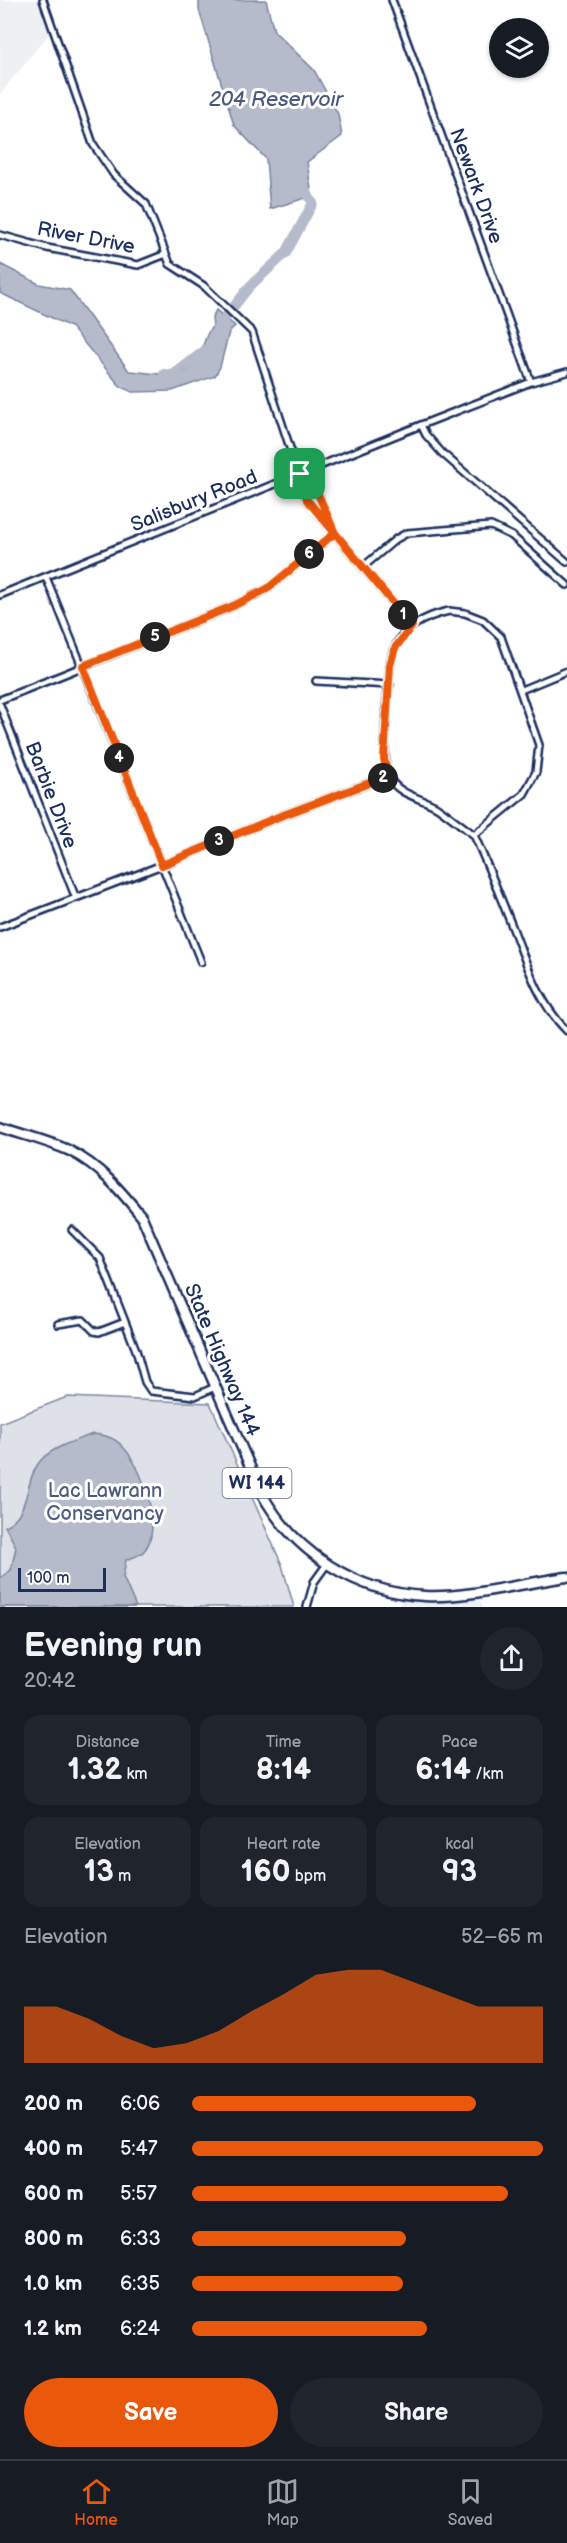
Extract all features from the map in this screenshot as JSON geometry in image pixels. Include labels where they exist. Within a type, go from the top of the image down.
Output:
[{"type":"main road","name":"State Highway 144","points":[[0,1127],[70,1151],[96,1168],[122,1192],[142,1217],[267,1504],[292,1535],[327,1564],[376,1586],[426,1596],[464,1593],[567,1577]]},
{"type":"street","points":[[43,0],[93,144],[114,175],[146,204],[166,254],[175,269],[204,286],[252,332],[307,500],[412,626]]},
{"type":"street","name":"Newark Drive","points":[[392,0],[531,382]]},
{"type":"street","name":"River Drive","points":[[0,235],[47,248],[138,266],[166,254]]},
{"type":"street","name":"Salisbury Road","points":[[0,595],[421,425],[531,382],[567,372]]},
{"type":"street","points":[[421,425],[426,435],[442,453],[567,562]]},
{"type":"street","points":[[300,474],[315,487],[335,533]]},
{"type":"street","points":[[363,567],[396,539],[407,533],[491,526],[512,536],[567,585]]},
{"type":"street","points":[[0,700],[233,606],[267,589],[335,533]]},
{"type":"street","points":[[46,577],[201,962]]},
{"type":"street","points":[[474,836],[524,794],[536,772],[539,745],[501,637],[483,620],[465,613],[448,612],[429,616],[412,626],[395,648],[390,665],[384,759],[388,776],[406,795],[436,806],[474,836],[536,988],[551,1015],[567,1031]]},
{"type":"street","points":[[521,690],[567,671]]},
{"type":"street","points":[[316,681],[390,684]]},
{"type":"street","name":"Barbie Drive","points":[[0,705],[75,896]]},
{"type":"street","points":[[0,927],[388,776]]},
{"type":"street","points":[[72,1230],[100,1258],[145,1382],[151,1391],[195,1396],[215,1387]]},
{"type":"street","points":[[58,1324],[83,1320],[94,1331],[99,1332],[125,1323]]},
{"type":"street","points":[[307,1607],[314,1582],[327,1564]]},
{"type":"shaded area","points":[[0,0],[41,0],[52,30],[0,94]]},
{"type":"shaded area","points":[[478,1596],[483,1607],[399,1607],[401,1599],[437,1601]]},
{"type":"green space","name":"Lac Lawrann Conservancy","points":[[67,1397],[210,1403],[282,1565],[294,1607],[0,1607],[0,1423]]},
{"type":"water","name":"204 Reservoir","points":[[199,0],[266,0],[274,31],[314,70],[338,114],[342,136],[307,162],[312,196],[270,209],[266,159],[234,125],[199,10]]},
{"type":"water","points":[[0,264],[39,284],[70,290],[129,371],[162,374],[185,372],[201,351],[213,326],[212,318],[216,310],[235,326],[229,332],[220,367],[215,376],[172,391],[132,392],[120,386],[71,327],[0,293]]},
{"type":"water","points":[[93,1434],[116,1440],[130,1455],[137,1467],[148,1498],[152,1529],[149,1542],[143,1552],[126,1560],[123,1577],[136,1607],[0,1607],[0,1578],[11,1570],[16,1547],[5,1526],[20,1513],[36,1467],[53,1450]]},
{"type":"waterway","points":[[217,328],[250,286],[286,253],[313,203],[302,185]]},
{"type":"waterway","points":[[164,374],[173,375],[208,348]]},
{"type":"route","points":[[300,474],[303,493],[307,500],[335,533],[267,589],[233,606],[83,666],[162,865],[278,817],[388,776],[384,759],[390,665],[395,648],[412,626],[335,533],[315,487],[300,474]]}]
